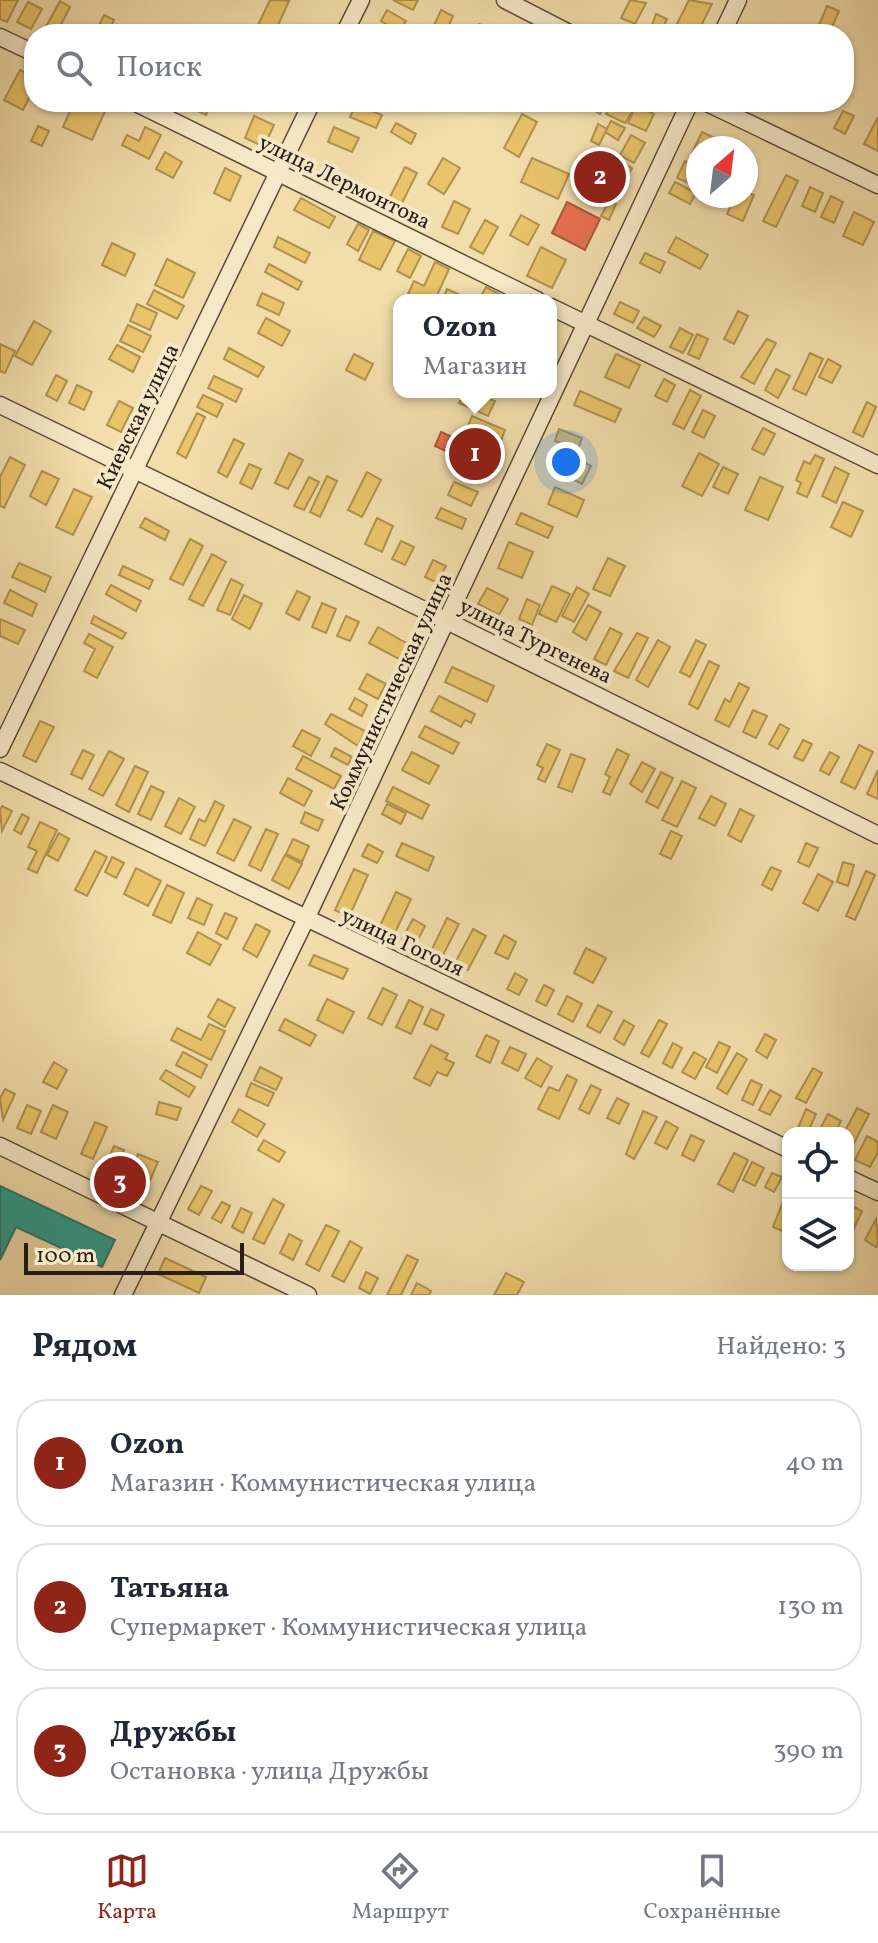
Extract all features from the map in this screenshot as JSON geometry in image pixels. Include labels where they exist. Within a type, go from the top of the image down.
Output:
[{"type":"street","points":[[349,24],[361,0]]},
{"type":"street","points":[[505,0],[552,24]]},
{"type":"street","points":[[727,24],[738,0]]},
{"type":"street","points":[[0,37],[24,48]]},
{"type":"street","name":"улица Лермонтова","points":[[155,112],[525,294]]},
{"type":"street","name":"Киевская улица","points":[[0,749],[307,112]]},
{"type":"street","name":"Коммунистическая улица","points":[[557,386],[685,112]]},
{"type":"street","points":[[726,112],[878,185]]},
{"type":"street","points":[[557,310],[878,465]]},
{"type":"street","name":"Коммунистическая улица","points":[[123,1295],[306,919],[551,398]]},
{"type":"street","name":"улица Тургенева","points":[[0,405],[447,621],[878,835]]},
{"type":"street","name":"улица Гоголя","points":[[0,771],[782,1146]]},
{"type":"street","points":[[0,1146],[308,1295]]},
{"type":"street","points":[[854,1181],[878,1192]]},
{"type":"building: Жильё","points":[[0,0],[18,0],[7,22],[0,19]]},
{"type":"building: Жильё","points":[[270,0],[289,1],[279,24],[258,24]]},
{"type":"building: Жильё","points":[[393,0],[418,0],[413,10]]},
{"type":"building: Жильё","points":[[630,0],[646,3],[635,24],[621,18]]},
{"type":"building: Жильё","points":[[689,0],[712,4],[702,24],[677,24]]},
{"type":"building: Жильё","points":[[60,1],[70,7],[61,24],[47,24]]},
{"type":"building: Жильё","points":[[28,2],[42,9],[34,24],[24,26],[17,22]]},
{"type":"building: Жильё","points":[[827,6],[839,11],[833,24],[820,24]]},
{"type":"building: Жильё","points":[[387,10],[406,21],[404,24],[386,24],[381,21]]},
{"type":"building: Жильё","points":[[441,10],[453,16],[449,24],[435,24]]},
{"type":"building: Жильё","points":[[656,14],[667,19],[665,24],[652,24]]},
{"type":"building: Жильё","points":[[104,15],[114,20],[112,24],[100,24]]},
{"type":"building: Жильё","points":[[20,70],[24,72],[23,110],[4,100]]},
{"type":"building: Жильё","points":[[70,112],[105,112],[92,140],[63,127]]},
{"type":"building: Жильё","points":[[352,112],[382,115],[376,128],[350,117]]},
{"type":"building: Жильё","points":[[607,112],[632,112],[625,123]]},
{"type":"building: Жильё","points":[[633,112],[654,114],[646,131],[628,123]]},
{"type":"building: Жильё","points":[[842,112],[854,116],[845,134],[834,128]]},
{"type":"building: Жильё","points":[[522,114],[537,122],[519,157],[504,148]]},
{"type":"building: Жильё","points":[[254,116],[274,125],[264,147],[245,138]]},
{"type":"building: Жильё","points":[[878,117],[878,151],[864,144]]},
{"type":"building: Жильё","points":[[611,121],[625,128],[618,140],[605,132]]},
{"type":"building: Жильё","points":[[396,123],[416,134],[411,144],[391,132]]},
{"type":"building: Жильё","points":[[598,124],[607,129],[599,145],[591,141]]},
{"type":"building: Жильё","points":[[38,126],[49,131],[42,146],[31,141]]},
{"type":"building: Жильё","points":[[145,127],[161,135],[149,159],[122,145],[127,135],[139,141]]},
{"type":"building: Жильё","points":[[334,127],[359,138],[352,152],[328,142]]},
{"type":"building: Жильё","points":[[631,135],[645,143],[634,163],[620,155]]},
{"type":"building: Жильё","points":[[165,152],[182,162],[173,178],[156,169]]},
{"type":"building: Жильё","points":[[443,158],[460,168],[444,194],[428,184]]},
{"type":"building: Жильё","points":[[532,158],[569,174],[558,199],[521,182]]},
{"type":"building: Жильё","points":[[685,161],[686,161],[686,182],[677,178]]},
{"type":"building: Жильё","points":[[624,163],[632,168],[619,191],[611,186]]},
{"type":"building: Жильё","points":[[405,167],[417,173],[399,209],[387,203]]},
{"type":"building: Жильё","points":[[225,168],[241,176],[230,201],[214,193]]},
{"type":"building: Жильё","points":[[786,175],[798,181],[776,227],[763,221]]},
{"type":"building: Жильё","points":[[675,182],[686,188],[686,202],[669,193]]},
{"type":"building: Жильё","points":[[810,187],[823,193],[815,212],[802,206]]},
{"type":"building: Жильё","points":[[831,196],[843,202],[834,223],[821,217]]},
{"type":"building: Жильё","points":[[301,198],[335,217],[329,228],[294,210]]},
{"type":"building: Жильё","points":[[454,201],[470,209],[458,234],[442,227]]},
{"type":"building: Жильё","points":[[609,201],[616,204],[609,220],[601,216]]},
{"type":"building: Жильё","points":[[730,208],[748,208],[743,221],[727,214]]},
{"type":"building: Жильё","points":[[854,212],[874,222],[863,245],[843,236]]},
{"type":"building: Жильё","points":[[521,215],[539,225],[528,245],[510,235]]},
{"type":"building: Жильё","points":[[485,220],[498,227],[483,254],[470,247]]},
{"type":"building: Жильё","points":[[358,224],[369,230],[358,251],[347,244]]},
{"type":"building: Жильё","points":[[373,231],[395,241],[380,270],[359,260]]},
{"type":"building: Жильё","points":[[278,237],[310,253],[305,263],[274,247]]},
{"type":"building: Жильё","points":[[676,237],[708,255],[700,269],[668,252]]},
{"type":"building: Жильё","points":[[112,243],[135,254],[125,276],[102,265]]},
{"type":"building: Жильё","points":[[541,247],[566,260],[552,288],[527,276]]},
{"type":"building: Жильё","points":[[408,249],[421,256],[410,278],[397,271]]},
{"type":"building: Жильё","points":[[645,253],[665,262],[660,273],[640,263]]},
{"type":"building: Жильё","points":[[167,259],[195,273],[183,298],[155,285]]},
{"type":"building: Жильё","points":[[435,262],[449,269],[438,294],[408,294],[414,281],[424,286]]},
{"type":"building: Жильё","points":[[269,264],[302,282],[298,290],[265,272]]},
{"type":"building: Жильё","points":[[486,287],[499,294],[482,294]]},
{"type":"building: Жильё","points":[[154,290],[184,306],[177,319],[147,304]]},
{"type":"building: Жильё","points":[[262,293],[284,303],[279,315],[257,305]]},
{"type":"building: Жильё","points":[[620,302],[639,311],[633,323],[614,314]]},
{"type":"building: Жильё","points":[[137,304],[157,313],[150,330],[130,321]]},
{"type":"building: Жильё","points":[[738,311],[748,316],[734,344],[724,339]]},
{"type":"building: Жильё","points":[[644,317],[661,326],[654,337],[637,328]]},
{"type":"building: Жильё","points":[[266,318],[290,331],[282,346],[258,333]]},
{"type":"building: Жильё","points":[[34,321],[51,331],[32,365],[15,356]]},
{"type":"building: Жильё","points":[[128,325],[151,336],[143,352],[120,341]]},
{"type":"building: Жильё","points":[[680,328],[693,335],[683,353],[670,347]]},
{"type":"building: Жильё","points":[[697,334],[708,339],[699,359],[688,354]]},
{"type":"building: Жильё","points":[[767,339],[776,343],[754,384],[741,377]]},
{"type":"building: Жильё","points":[[0,344],[15,351],[5,373],[0,371]]},
{"type":"building: Жильё","points":[[117,345],[140,357],[133,372],[109,359]]},
{"type":"building: Жильё","points":[[229,348],[264,367],[258,377],[224,359]]},
{"type":"building: Жильё","points":[[810,353],[823,359],[806,395],[793,389]]},
{"type":"building: Жильё","points":[[354,354],[373,364],[365,380],[346,370]]},
{"type":"building: Жильё","points":[[616,354],[640,365],[629,388],[605,377]]},
{"type":"building: Жильё","points":[[828,359],[841,366],[832,383],[819,377]]},
{"type":"building: Жильё","points":[[776,369],[790,376],[778,398],[765,390]]},
{"type":"building: Жильё","points":[[56,375],[67,381],[57,401],[46,395]]},
{"type":"building: Жильё","points":[[214,376],[242,389],[236,402],[208,388]]},
{"type":"building: Жильё","points":[[664,379],[675,385],[667,402],[655,396]]},
{"type":"building: Жильё","points":[[77,385],[92,392],[84,410],[69,403]]},
{"type":"building: Жильё","points":[[690,390],[701,396],[684,429],[673,424]]},
{"type":"building: Жильё","points":[[580,391],[621,409],[615,422],[574,405]]},
{"type":"building: Жильё","points":[[203,395],[223,404],[217,417],[197,407]]},
{"type":"building: Жильё","points":[[461,398],[495,401],[488,416],[459,403]]},
{"type":"building: Жильё","points":[[119,401],[133,408],[121,432],[107,425]]},
{"type":"building: Жильё","points":[[867,402],[876,407],[863,437],[853,432]]},
{"type":"building: Жильё","points":[[703,410],[715,416],[704,438],[692,432]]},
{"type":"building: Жильё","points":[[197,413],[205,417],[186,458],[177,453]]},
{"type":"building: Жильё","points":[[472,416],[505,430],[501,441],[468,426]]},
{"type":"building: Жильё","points":[[763,428],[775,434],[764,455],[752,449]]},
{"type":"building: Жильё","points":[[559,429],[582,438],[578,449],[555,441]]},
{"type":"building: Жильё","points":[[234,439],[244,444],[227,477],[218,472]]},
{"type":"building: Жильё","points":[[289,453],[303,460],[288,489],[275,483]]},
{"type":"building: Жильё","points":[[699,453],[719,464],[702,496],[682,486]]},
{"type":"building: Жильё","points":[[567,454],[591,466],[582,484],[558,472]]},
{"type":"building: Жильё","points":[[815,455],[824,459],[807,497],[797,493],[801,483],[796,480],[804,461],[810,464]]},
{"type":"building: Жильё","points":[[10,457],[25,465],[4,508],[0,506],[0,477]]},
{"type":"building: Жильё","points":[[249,464],[261,469],[252,489],[240,483]]},
{"type":"building: Жильё","points":[[723,467],[738,474],[728,494],[713,487]]},
{"type":"building: Жильё","points":[[835,467],[849,474],[836,503],[822,496]]},
{"type":"building: Жильё","points":[[42,471],[59,479],[46,505],[30,496]]},
{"type":"building: Жильё","points":[[367,472],[381,480],[362,517],[348,510]]},
{"type":"building: Жильё","points":[[327,476],[337,481],[320,517],[310,512]]},
{"type":"building: Жильё","points":[[309,477],[319,482],[304,510],[294,506]]},
{"type":"building: Жильё","points":[[760,477],[783,487],[768,520],[745,510]]},
{"type":"building: Жильё","points":[[454,482],[478,492],[471,506],[448,495]]},
{"type":"building: Жильё","points":[[555,487],[584,500],[577,517],[548,504]]},
{"type":"building: Жильё","points":[[74,489],[92,497],[73,535],[56,527]]},
{"type":"building: Жильё","points":[[843,502],[863,511],[851,537],[831,527]]},
{"type":"building: Жильё","points":[[441,508],[466,519],[462,529],[436,518]]},
{"type":"building: Жильё","points":[[521,513],[553,527],[548,538],[516,524]]},
{"type":"building: Жильё","points":[[145,518],[169,531],[165,540],[140,527]]},
{"type":"building: Жильё","points":[[377,518],[393,526],[382,552],[365,544]]},
{"type":"building: Жильё","points":[[190,539],[203,546],[183,585],[170,579]]},
{"type":"building: Жильё","points":[[401,541],[414,547],[405,565],[392,559]]},
{"type":"building: Жильё","points":[[509,542],[533,552],[522,578],[498,568]]},
{"type":"building: Жильё","points":[[212,554],[226,562],[203,606],[189,599]]},
{"type":"building: Жильё","points":[[608,558],[625,566],[610,596],[593,589]]},
{"type":"building: Жильё","points":[[433,560],[446,566],[437,583],[425,577]]},
{"type":"building: Жильё","points":[[19,563],[51,577],[45,592],[12,577]]},
{"type":"building: Жильё","points":[[123,566],[153,580],[149,589],[119,575]]},
{"type":"building: Жильё","points":[[231,579],[243,585],[230,615],[217,610]]},
{"type":"building: Жильё","points":[[111,585],[141,601],[136,611],[106,594]]},
{"type":"building: Жильё","points":[[552,586],[570,594],[556,622],[539,614]]},
{"type":"building: Жильё","points":[[577,587],[589,594],[574,622],[562,616]]},
{"type":"building: Жильё","points":[[487,588],[508,599],[499,615],[478,604]]},
{"type":"building: Жильё","points":[[10,590],[37,604],[32,616],[4,603]]},
{"type":"building: Жильё","points":[[297,591],[310,597],[299,620],[286,613]]},
{"type":"building: Жильё","points":[[244,595],[262,604],[250,629],[232,619]]},
{"type":"building: Жильё","points":[[527,599],[540,605],[532,625],[519,619]]},
{"type":"building: Жильё","points":[[322,603],[336,609],[326,633],[312,627]]},
{"type":"building: Жильё","points":[[588,605],[601,612],[586,640],[573,632]]},
{"type":"building: Жильё","points":[[94,616],[126,633],[122,639],[91,623]]},
{"type":"building: Жильё","points":[[346,616],[359,622],[350,641],[337,636]]},
{"type":"building: Жильё","points":[[0,619],[25,630],[18,644],[0,636]]},
{"type":"building: Жильё","points":[[378,627],[408,644],[399,659],[369,643]]},
{"type":"building: Жильё","points":[[610,628],[622,634],[606,665],[594,659]]},
{"type":"building: Жильё","points":[[637,633],[648,638],[628,678],[614,671]]},
{"type":"building: Жильё","points":[[89,634],[113,647],[97,678],[84,671],[95,649],[84,643]]},
{"type":"building: Жильё","points":[[658,640],[670,647],[648,687],[636,680]]},
{"type":"building: Жильё","points":[[696,640],[706,645],[690,677],[680,672]]},
{"type":"building: Жильё","points":[[709,661],[719,666],[698,709],[689,704]]},
{"type":"building: Жильё","points":[[452,667],[494,686],[487,702],[445,682]]},
{"type":"building: Жильё","points":[[367,674],[386,684],[378,699],[359,689]]},
{"type":"building: Жильё","points":[[739,683],[749,688],[729,727],[715,720],[725,699],[730,702]]},
{"type":"building: Жильё","points":[[439,696],[475,714],[471,723],[465,720],[461,727],[431,711]]},
{"type":"building: Жильё","points":[[355,698],[367,705],[362,716],[349,709]]},
{"type":"building: Жильё","points":[[753,710],[767,716],[756,738],[743,732]]},
{"type":"building: Жильё","points":[[331,714],[365,731],[358,746],[325,724]]},
{"type":"building: Жильё","points":[[40,721],[54,727],[36,762],[23,756]]},
{"type":"building: Жильё","points":[[780,724],[789,729],[778,749],[769,744]]},
{"type":"building: Жильё","points":[[425,726],[459,743],[453,754],[419,737]]},
{"type":"building: Жильё","points":[[302,730],[320,739],[311,756],[293,746]]},
{"type":"building: Жильё","points":[[803,740],[812,744],[803,761],[794,757]]},
{"type":"building: Жильё","points":[[547,744],[560,750],[545,782],[538,779],[543,768],[537,765]]},
{"type":"building: Жильё","points":[[859,745],[873,752],[855,789],[841,782]]},
{"type":"building: Жильё","points":[[335,748],[352,757],[348,765],[331,756]]},
{"type":"building: Жильё","points":[[617,749],[629,755],[610,795],[603,792],[610,777],[605,774]]},
{"type":"building: Жильё","points":[[83,750],[94,755],[82,779],[71,774]]},
{"type":"building: Жильё","points":[[109,751],[124,759],[103,796],[89,789]]},
{"type":"building: Жильё","points":[[412,752],[439,766],[429,784],[402,770]]},
{"type":"building: Жильё","points":[[830,752],[839,757],[829,775],[820,770]]},
{"type":"building: Жильё","points":[[571,754],[585,759],[572,792],[558,787]]},
{"type":"building: Жильё","points":[[303,756],[341,776],[334,789],[296,769]]},
{"type":"building: Жильё","points":[[642,762],[655,769],[642,792],[630,784]]},
{"type":"building: Жильё","points":[[135,766],[148,772],[129,812],[116,805]]},
{"type":"building: Жильё","points":[[878,770],[878,799],[867,794]]},
{"type":"building: Жильё","points":[[661,772],[673,778],[658,808],[646,802]]},
{"type":"building: Жильё","points":[[288,778],[312,791],[304,806],[280,793]]},
{"type":"building: Жильё","points":[[682,781],[696,788],[677,827],[662,820]]},
{"type":"building: Жильё","points":[[151,786],[164,792],[151,820],[138,814]]},
{"type":"building: Жильё","points":[[393,787],[429,805],[422,819],[386,801]]},
{"type":"building: Жильё","points":[[711,796],[726,804],[715,826],[699,818]]},
{"type":"building: Жильё","points":[[179,798],[195,807],[181,834],[165,826]]},
{"type":"building: Жильё","points":[[215,801],[224,806],[205,846],[190,839],[199,819],[205,822]]},
{"type":"building: Жильё","points":[[387,804],[406,813],[401,824],[382,814]]},
{"type":"building: Жильё","points":[[2,806],[12,811],[2,831],[0,810]]},
{"type":"building: Жильё","points":[[740,809],[754,816],[741,842],[728,835]]},
{"type":"building: Жильё","points":[[305,812],[323,820],[318,831],[301,823]]},
{"type":"building: Жильё","points":[[22,814],[29,818],[21,834],[14,830]]},
{"type":"building: Жильё","points":[[234,819],[251,827],[234,861],[217,853]]},
{"type":"building: Жильё","points":[[40,822],[57,830],[37,873],[28,869],[37,851],[28,847]]},
{"type":"building: Жильё","points":[[266,829],[278,834],[261,871],[249,865]]},
{"type":"building: Жильё","points":[[671,831],[682,836],[671,859],[660,854]]},
{"type":"building: Жильё","points":[[59,833],[69,839],[58,861],[47,855]]},
{"type":"building: Жильё","points":[[293,839],[309,846],[302,862],[286,854]]},
{"type":"building: Жильё","points":[[402,843],[434,857],[428,871],[396,856]]},
{"type":"building: Жильё","points":[[806,843],[818,848],[809,867],[798,862]]},
{"type":"building: Жильё","points":[[368,844],[383,852],[377,863],[362,856]]},
{"type":"building: Жильё","points":[[95,851],[107,857],[87,896],[75,890]]},
{"type":"building: Жильё","points":[[285,855],[302,864],[289,889],[272,880]]},
{"type":"building: Жильё","points":[[112,857],[124,863],[116,878],[105,872]]},
{"type":"building: Жильё","points":[[843,862],[854,865],[848,886],[837,882]]},
{"type":"building: Жильё","points":[[771,867],[781,871],[772,890],[762,885]]},
{"type":"building: Жильё","points":[[136,868],[161,881],[148,906],[124,894]]},
{"type":"building: Жильё","points":[[354,869],[368,875],[349,917],[335,910]]},
{"type":"building: Жильё","points":[[866,871],[875,875],[855,920],[846,916]]},
{"type":"building: Жильё","points":[[818,874],[833,882],[818,911],[803,903]]},
{"type":"building: Жильё","points":[[167,885],[184,893],[171,923],[153,915]]},
{"type":"building: Жильё","points":[[396,892],[411,899],[393,937],[378,930]]},
{"type":"building: Жильё","points":[[197,898],[212,905],[204,925],[188,918]]},
{"type":"building: Жильё","points":[[225,913],[237,918],[227,939],[216,933]]},
{"type":"building: Жильё","points":[[447,918],[459,924],[441,959],[430,953]]},
{"type":"building: Жильё","points":[[413,919],[425,926],[415,946],[402,939]]},
{"type":"building: Жильё","points":[[256,924],[270,931],[257,957],[243,949]]},
{"type":"building: Жильё","points":[[473,929],[486,936],[468,970],[455,963]]},
{"type":"building: Жильё","points":[[198,932],[221,945],[210,965],[187,953]]},
{"type":"building: Жильё","points":[[504,935],[516,942],[508,959],[495,953]]},
{"type":"building: Жильё","points":[[586,948],[606,958],[593,983],[574,973]]},
{"type":"building: Жильё","points":[[314,955],[348,969],[343,979],[309,965]]},
{"type":"building: Жильё","points":[[515,973],[527,980],[519,995],[507,989]]},
{"type":"building: Жильё","points":[[544,985],[554,990],[546,1006],[536,1001]]},
{"type":"building: Жильё","points":[[383,988],[397,995],[382,1025],[368,1018]]},
{"type":"building: Жильё","points":[[567,996],[582,1004],[573,1022],[558,1014]]},
{"type":"building: Жильё","points":[[218,999],[235,1008],[225,1027],[208,1017]]},
{"type":"building: Жильё","points":[[327,999],[354,1012],[343,1033],[317,1020]]},
{"type":"building: Жильё","points":[[409,1000],[423,1007],[411,1034],[396,1027]]},
{"type":"building: Жильё","points":[[598,1005],[612,1012],[600,1033],[587,1026]]},
{"type":"building: Жильё","points":[[431,1009],[444,1015],[437,1030],[424,1024]]},
{"type":"building: Жильё","points":[[285,1019],[316,1035],[310,1046],[279,1030]]},
{"type":"building: Жильё","points":[[624,1020],[634,1026],[624,1045],[614,1039]]},
{"type":"building: Жильё","points":[[659,1020],[667,1024],[649,1057],[641,1053]]},
{"type":"building: Жильё","points":[[209,1024],[225,1031],[211,1060],[171,1040],[177,1028],[201,1040]]},
{"type":"building: Жильё","points":[[765,1034],[776,1040],[767,1058],[756,1051]]},
{"type":"building: Жильё","points":[[486,1035],[499,1041],[490,1063],[476,1056]]},
{"type":"building: Жильё","points":[[719,1042],[730,1047],[717,1073],[706,1067]]},
{"type":"building: Жильё","points":[[673,1043],[682,1048],[672,1068],[663,1063]]},
{"type":"building: Жильё","points":[[431,1045],[448,1054],[445,1059],[454,1063],[447,1076],[437,1072],[430,1086],[414,1078]]},
{"type":"building: Жильё","points":[[510,1047],[526,1054],[518,1071],[502,1063]]},
{"type":"building: Жильё","points":[[183,1052],[207,1065],[201,1078],[176,1065]]},
{"type":"building: Жильё","points":[[694,1052],[706,1059],[695,1079],[682,1072]]},
{"type":"building: Жильё","points":[[737,1053],[747,1059],[727,1094],[717,1088]]},
{"type":"building: Жильё","points":[[537,1058],[552,1067],[541,1087],[525,1078]]},
{"type":"building: Жильё","points":[[54,1062],[67,1070],[57,1089],[43,1082]]},
{"type":"building: Жильё","points":[[260,1067],[282,1078],[276,1090],[254,1080]]},
{"type":"building: Жильё","points":[[813,1068],[822,1073],[806,1103],[796,1098]]},
{"type":"building: Жильё","points":[[166,1070],[195,1087],[189,1097],[160,1079]]},
{"type":"building: Жильё","points":[[567,1075],[577,1080],[559,1119],[538,1109],[549,1087],[559,1091]]},
{"type":"building: Жильё","points":[[751,1080],[762,1085],[753,1105],[742,1100]]},
{"type":"building: Жильё","points":[[251,1083],[274,1093],[268,1106],[246,1096]]},
{"type":"building: Жильё","points":[[591,1085],[601,1090],[589,1114],[579,1109]]},
{"type":"building: Жильё","points":[[5,1089],[15,1094],[3,1120],[0,1098]]},
{"type":"building: Жильё","points":[[770,1090],[781,1096],[770,1115],[759,1110]]},
{"type":"building: Жильё","points":[[617,1098],[629,1104],[619,1124],[607,1118]]},
{"type":"building: Жильё","points":[[159,1102],[181,1108],[177,1120],[156,1114]]},
{"type":"building: Жильё","points":[[27,1105],[41,1111],[31,1134],[17,1128]]},
{"type":"building: Жильё","points":[[53,1105],[68,1112],[56,1139],[41,1132]]},
{"type":"building: Жильё","points":[[857,1108],[869,1114],[854,1143],[854,1127],[847,1127]]},
{"type":"building: Жильё","points":[[239,1109],[265,1124],[257,1137],[232,1122]]},
{"type":"building: Жильё","points":[[806,1109],[816,1114],[810,1127],[798,1127]]},
{"type":"building: Жильё","points":[[643,1111],[657,1117],[634,1159],[626,1154]]},
{"type":"building: Жильё","points":[[828,1114],[841,1121],[838,1127],[821,1127]]},
{"type":"building: Жильё","points":[[666,1121],[678,1128],[667,1149],[655,1143]]},
{"type":"building: Жильё","points":[[95,1122],[107,1127],[93,1159],[81,1154]]},
{"type":"building: Жильё","points":[[691,1135],[704,1141],[694,1161],[682,1155]]},
{"type":"building: Жильё","points":[[867,1136],[878,1142],[878,1152],[870,1167],[855,1160]]},
{"type":"building: Жильё","points":[[264,1140],[285,1152],[279,1162],[258,1150]]},
{"type":"building: Жильё","points":[[114,1146],[124,1150],[114,1172],[105,1167]]},
{"type":"building: Жильё","points":[[734,1153],[748,1160],[733,1192],[718,1184]]},
{"type":"building: Жильё","points":[[138,1154],[158,1162],[147,1187],[128,1178]]},
{"type":"building: Жильё","points":[[752,1162],[764,1168],[755,1186],[743,1180]]},
{"type":"building: Жильё","points":[[772,1173],[782,1177],[774,1192],[765,1187]]},
{"type":"building: Жильё","points":[[201,1186],[212,1191],[199,1215],[188,1209]]},
{"type":"building: Жильё","points":[[273,1199],[284,1205],[264,1244],[253,1239]]},
{"type":"building: Жильё","points":[[222,1202],[230,1206],[221,1223],[212,1218]]},
{"type":"building: Жильё","points":[[782,1204],[782,1231],[773,1227]]},
{"type":"building: Жильё","points":[[854,1207],[862,1211],[854,1228]]},
{"type":"building: Жильё","points":[[241,1208],[252,1213],[243,1233],[232,1227]]},
{"type":"building: Жильё","points":[[876,1219],[878,1243],[876,1247],[865,1240]]},
{"type":"building: Жильё","points":[[326,1225],[339,1231],[319,1271],[306,1264]]},
{"type":"building: Жильё","points":[[289,1234],[302,1241],[293,1260],[280,1253]]},
{"type":"building: Жильё","points":[[350,1241],[362,1248],[344,1282],[332,1276]]},
{"type":"building: Жильё","points":[[407,1255],[418,1260],[401,1295],[387,1295]]},
{"type":"building: Жильё","points":[[165,1258],[206,1277],[199,1293],[158,1274]]},
{"type":"building: Жильё","points":[[366,1272],[378,1278],[370,1294],[359,1288]]},
{"type":"building: Жильё","points":[[506,1273],[524,1282],[517,1295],[494,1295]]},
{"type":"building: Жильё","points":[[417,1283],[431,1291],[429,1295],[411,1295]]},
{"type":"building: Торговля","points":[[567,202],[600,219],[585,250],[552,233]]},
{"type":"building: Торговля","points":[[441,432],[485,452],[478,466],[435,446]]},
{"type":"building: Школы","points":[[0,1186],[115,1240],[102,1267],[16,1227],[0,1260]]},
{"type":"place","name":"Татьяна","points":[[600,177]]},
{"type":"place","name":"Ozon","points":[[475,454]]},
{"type":"place","name":"Дружбы","points":[[120,1182]]}]
